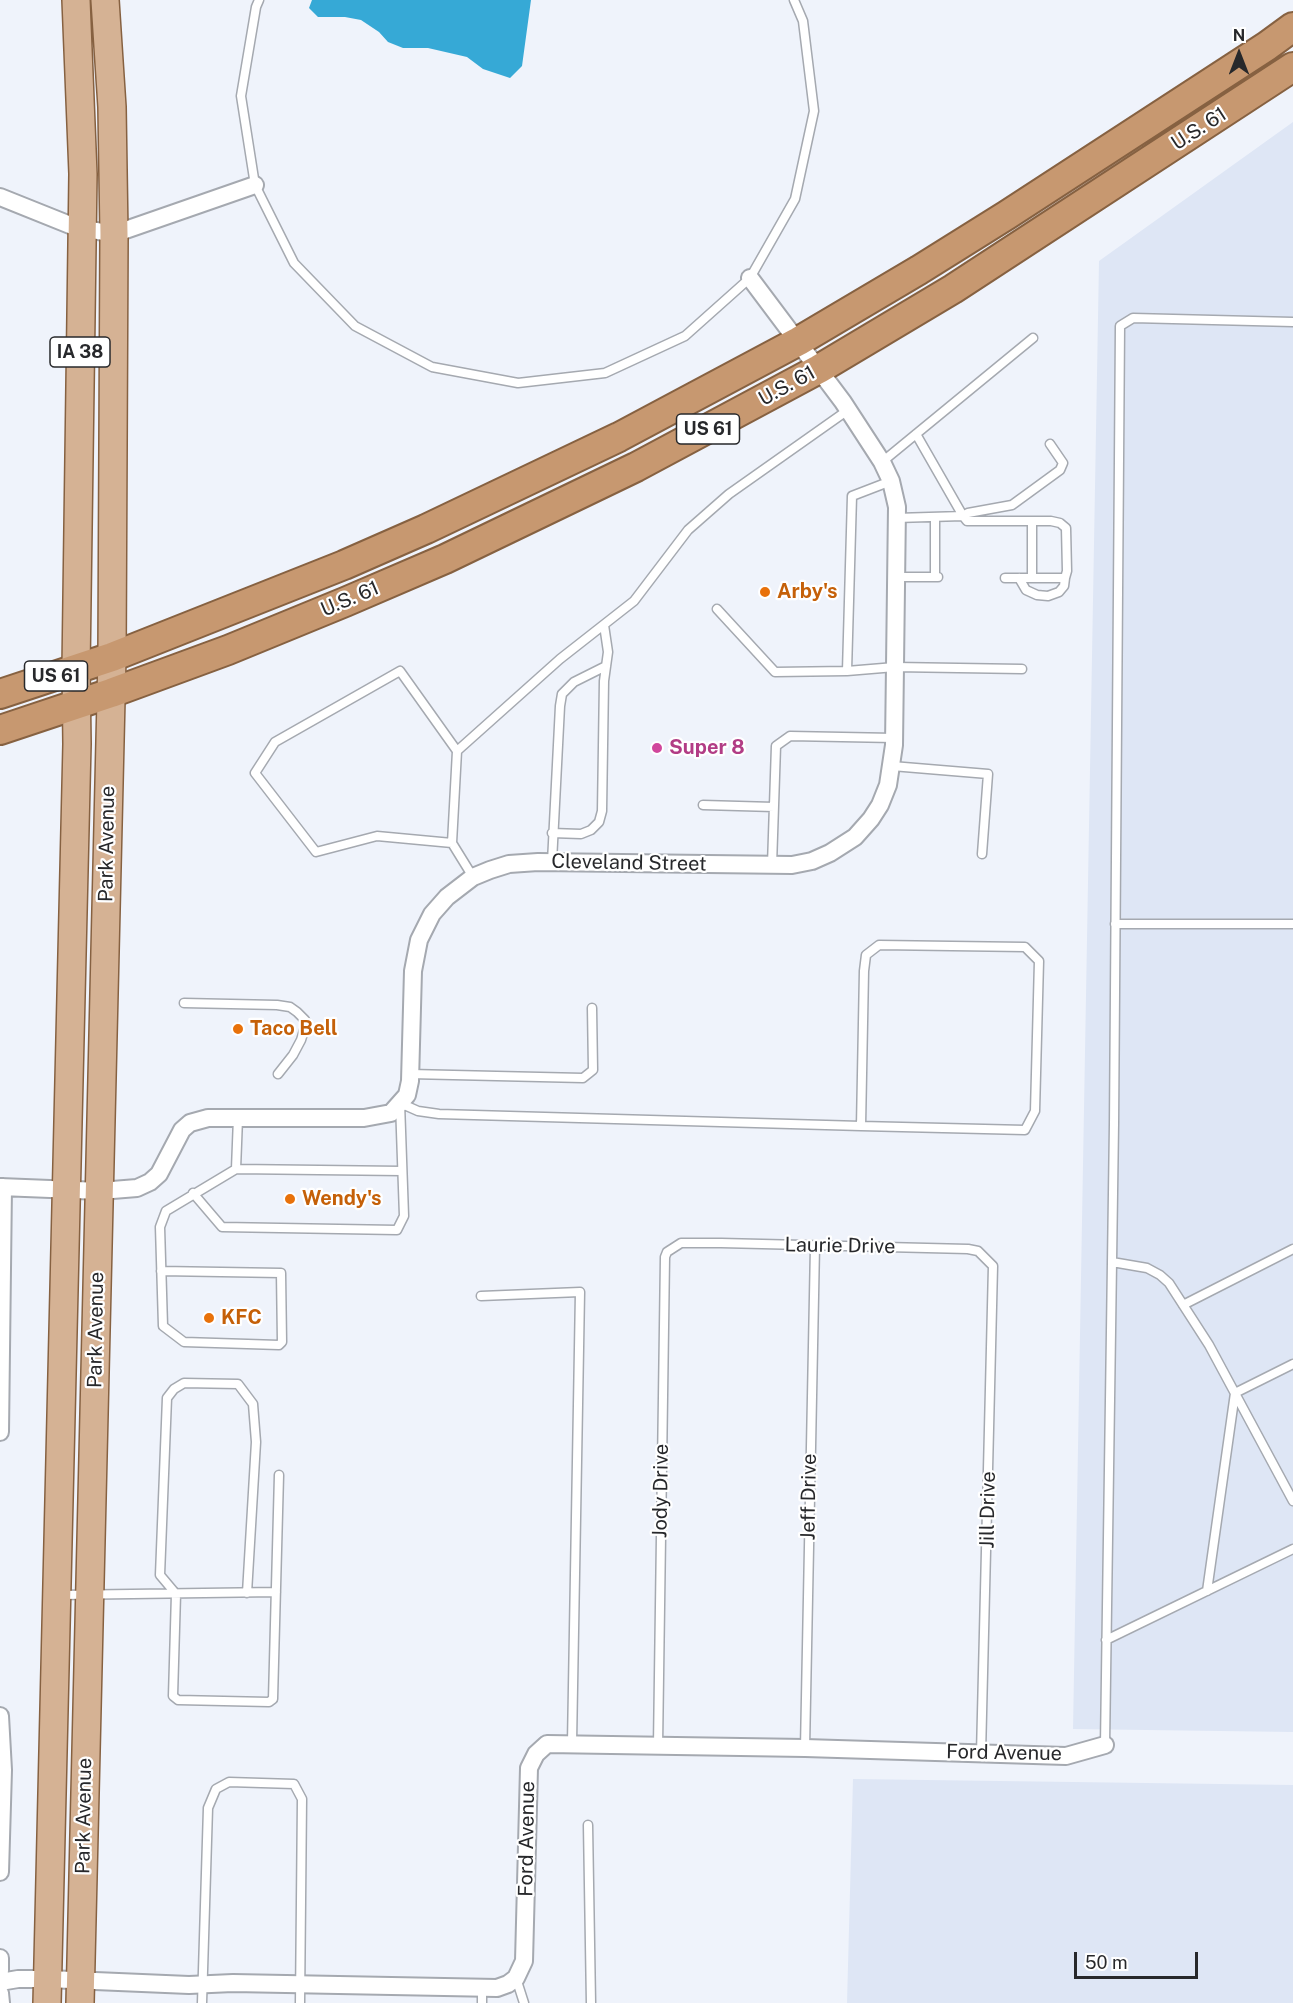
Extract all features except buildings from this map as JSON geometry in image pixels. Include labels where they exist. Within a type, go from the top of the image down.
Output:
[{"type":"highway","name":"U.S. 61","points":[[112,657],[223,614],[426,529],[609,443],[799,341],[1007,214],[1293,27]]},
{"type":"highway","name":"U.S. 61","points":[[77,704],[228,650],[445,559],[636,467],[819,369],[954,289],[1293,67]]},
{"type":"highway","name":"US 61","points":[[0,694],[112,657]]},
{"type":"highway","name":"US 61","points":[[0,730],[77,704]]},
{"type":"main road","name":"IA 38","points":[[76,0],[84,174],[77,704]]},
{"type":"main road","name":"IA 38","points":[[105,0],[112,107],[114,234],[112,657]]},
{"type":"main road","name":"Park Avenue","points":[[80,1992],[112,657]]},
{"type":"main road","name":"Park Avenue","points":[[47,1991],[77,704]]},
{"type":"street","points":[[0,197],[82,229],[114,234],[255,185]]},
{"type":"street","name":"Cleveland Street","points":[[400,1103],[406,1095],[410,1074],[413,971],[419,940],[432,914],[457,888],[473,877],[508,864],[552,862],[792,865],[812,861],[830,853],[855,837],[880,805],[892,766],[894,738],[897,507],[891,481],[882,462],[848,410],[750,278]]},
{"type":"street","points":[[0,1432],[2,1187],[100,1191],[137,1188],[150,1182],[159,1174],[178,1136],[190,1123],[208,1118],[238,1117],[364,1118],[391,1113],[400,1103]]},
{"type":"street","points":[[0,1716],[0,1872]]},
{"type":"street","name":"Ford Avenue","points":[[516,1978],[524,1961],[529,1768],[536,1754],[547,1744],[805,1748],[1066,1756],[1105,1745]]},
{"type":"street","points":[[0,1959],[0,1971]]},
{"type":"street","points":[[0,1982],[18,1980],[47,1991],[80,1992],[202,1985],[301,1984],[482,1995],[516,1978]]},
{"type":"street","points":[[0,1993],[1,2003]]},
{"type":"lane","points":[[260,0],[256,7],[241,96],[255,185],[294,263],[355,326],[432,367],[518,383],[605,373],[685,336],[750,278],[795,200],[814,111],[803,21],[794,0]]},
{"type":"lane","points":[[1105,1745],[1112,1262],[1120,326],[1134,318],[1293,322]]},
{"type":"lane","points":[[882,462],[1033,338]]},
{"type":"lane","points":[[457,751],[560,659],[634,601],[688,530],[712,508],[848,410]]},
{"type":"lane","points":[[916,434],[967,521],[1051,521],[1060,523],[1066,528],[1067,570],[1064,586],[1059,592],[1048,596],[1037,595],[1026,590],[1019,578]]},
{"type":"lane","points":[[896,518],[963,516],[968,513],[1012,506],[1060,470],[1063,463],[1050,444]]},
{"type":"lane","points":[[848,671],[852,496],[891,481]]},
{"type":"lane","points":[[896,577],[937,578],[935,517]]},
{"type":"lane","points":[[1032,521],[1032,578]]},
{"type":"lane","points":[[1005,578],[1065,578]]},
{"type":"lane","points":[[717,609],[774,672],[848,671],[895,667],[1022,669]]},
{"type":"lane","points":[[552,833],[581,834],[591,830],[599,822],[602,811],[608,652],[604,625]]},
{"type":"lane","points":[[552,862],[562,694],[574,682],[606,666]]},
{"type":"lane","points":[[452,843],[377,836],[316,852],[255,773],[275,742],[400,670],[457,751],[452,843],[473,877]]},
{"type":"lane","points":[[772,866],[776,746],[790,736],[894,738]]},
{"type":"lane","points":[[892,766],[988,774],[982,854]]},
{"type":"lane","points":[[703,805],[774,807]]},
{"type":"lane","points":[[1115,924],[1293,924]]},
{"type":"lane","points":[[193,1193],[222,1227],[397,1230],[404,1216],[400,1103],[418,1111],[439,1114],[861,1126],[1024,1130],[1035,1111],[1039,961],[1025,947],[879,945],[866,955],[861,1126]]},
{"type":"lane","points":[[184,1003],[277,1005],[290,1007],[297,1012],[305,1020],[305,1027],[293,1055],[278,1074]]},
{"type":"lane","points":[[410,1074],[583,1078],[593,1070],[592,1008]]},
{"type":"lane","points":[[236,1169],[238,1117]]},
{"type":"lane","points":[[162,1270],[281,1273],[282,1342],[279,1345],[184,1342],[163,1326],[160,1227],[166,1211],[236,1169],[402,1171]]},
{"type":"lane","name":"Laurie Drive","points":[[681,1243],[968,1249],[978,1251],[993,1266]]},
{"type":"lane","name":"Jody Drive","points":[[658,1746],[664,1268],[667,1252],[681,1243]]},
{"type":"lane","name":"Jeff Drive","points":[[805,1748],[815,1246]]},
{"type":"lane","points":[[1183,1305],[1293,1249]]},
{"type":"lane","points":[[1112,1262],[1147,1268],[1169,1283],[1209,1345],[1293,1501]]},
{"type":"lane","name":"Jill Drive","points":[[981,1754],[993,1266]]},
{"type":"lane","points":[[481,1296],[580,1292],[572,1743]]},
{"type":"lane","points":[[1235,1393],[1293,1364]]},
{"type":"lane","points":[[247,1593],[256,1442],[253,1404],[238,1384],[184,1383],[174,1389],[167,1398],[160,1575],[176,1594],[174,1699],[269,1702],[273,1698],[279,1475]]},
{"type":"lane","points":[[1207,1591],[1235,1393]]},
{"type":"lane","points":[[1106,1640],[1293,1549]]},
{"type":"lane","points":[[57,1595],[276,1592]]},
{"type":"lane","points":[[202,2003],[208,1808],[216,1789],[229,1782],[294,1784],[302,1799],[300,2003]]},
{"type":"lane","points":[[588,1825],[591,2003]]},
{"type":"lane","points":[[516,1978],[524,2003]]},
{"type":"shaded area","points":[[1293,122],[1293,1732],[1073,1729],[1099,261]]},
{"type":"shaded area","points":[[853,1779],[1293,1785],[1293,2003],[847,2003]]},
{"type":"water","points":[[312,0],[531,0],[522,66],[510,78],[483,69],[467,57],[428,48],[403,48],[388,42],[379,32],[361,20],[345,17],[318,17],[309,8]]},
{"type":"place","name":"Arby's","points":[[765,592]]},
{"type":"place","name":"Super 8","points":[[657,748]]},
{"type":"place","name":"Taco Bell","points":[[238,1029]]},
{"type":"place","name":"Wendy's","points":[[290,1199]]},
{"type":"place","name":"KFC","points":[[209,1318]]}]
